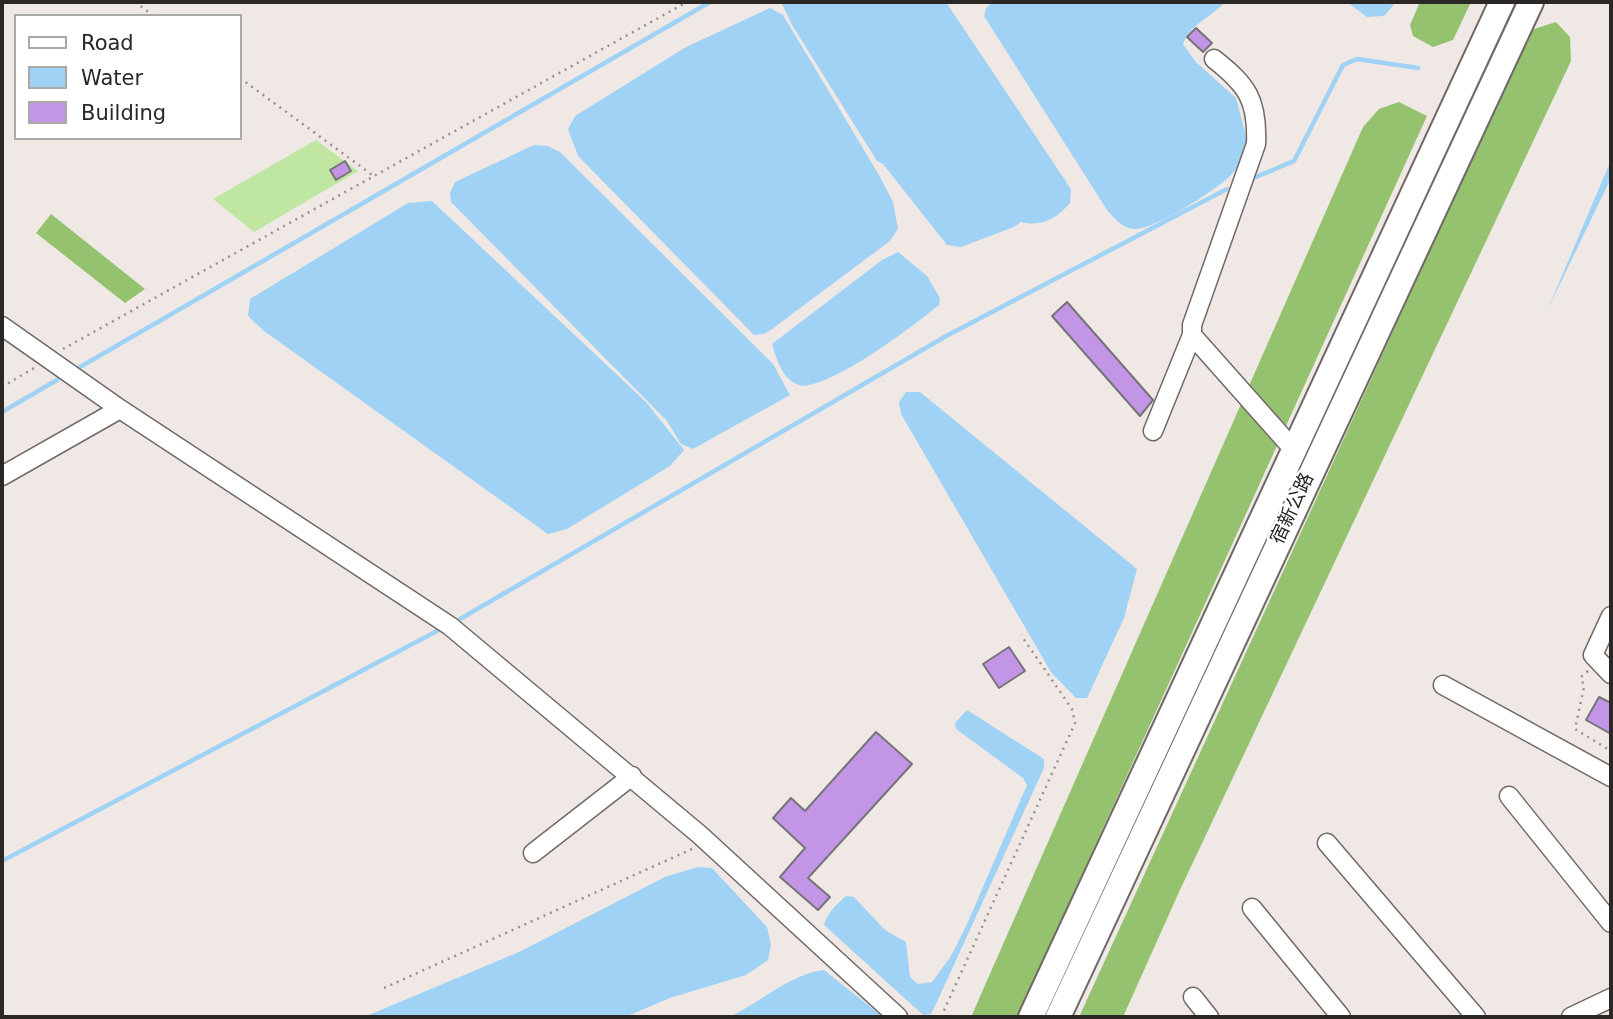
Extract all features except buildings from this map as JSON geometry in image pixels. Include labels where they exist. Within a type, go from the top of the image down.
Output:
[{"type":"highway","name":"宿新公路","points":[[1031,1017],[1502,2]]},
{"type":"highway","name":"宿新公路","points":[[1058,1017],[1531,2]]},
{"type":"street","points":[[1153,431],[1192,335],[1192,325],[1256,144],[1257,125],[1242,82],[1214,59]]},
{"type":"street","points":[[2,326],[120,409],[450,626],[708,842],[898,1017]]},
{"type":"street","points":[[1192,335],[1294,450]]},
{"type":"street","points":[[2,476],[120,409]]},
{"type":"street","points":[[1605,669],[1592,654],[1611,615]]},
{"type":"street","points":[[1443,685],[1611,777]]},
{"type":"street","points":[[533,853],[632,776]]},
{"type":"street","points":[[1509,796],[1611,923]]},
{"type":"street","points":[[1327,843],[1476,1017]]},
{"type":"street","points":[[1252,908],[1341,1017]]},
{"type":"street","points":[[1193,997],[1209,1017]]},
{"type":"street","points":[[1571,1017],[1611,998]]},
{"type":"path","points":[[135,2],[151,14]]},
{"type":"path","points":[[2,387],[68,346],[687,2]]},
{"type":"path","points":[[242,79],[375,177]]},
{"type":"path","points":[[941,1017],[1076,718],[1021,635]]},
{"type":"path","points":[[1605,669],[1581,677],[1584,687],[1575,729],[1611,751]]},
{"type":"path","points":[[384,988],[708,842]]},
{"type":"green space","points":[[1420,2],[1471,2],[1453,40],[1433,47],[1413,36],[1410,25]]},
{"type":"green space","points":[[1556,22],[1570,37],[1571,61],[1179,892],[1123,1017],[1079,1017],[1531,30]]},
{"type":"green space","points":[[1399,102],[1427,116],[1017,1017],[971,1017],[1363,127],[1379,109]]},
{"type":"green space","points":[[316,140],[358,171],[254,232],[213,199]]},
{"type":"green space","points":[[51,214],[145,289],[125,303],[36,233]]},
{"type":"water","points":[[781,2],[946,2],[1071,189],[1070,203],[1048,220],[1021,222],[961,247],[947,245],[883,164],[877,161],[792,25]]},
{"type":"water","points":[[993,2],[1225,2],[1191,31],[1183,44],[1196,62],[1236,98],[1248,144],[1235,170],[1183,209],[1154,224],[1133,229],[1122,224],[1107,210],[984,16],[986,8]]},
{"type":"water","points":[[1347,2],[1396,2],[1384,16],[1367,17]]},
{"type":"water","points":[[770,8],[783,15],[879,175],[893,202],[898,229],[890,241],[772,329],[764,334],[754,335],[578,156],[568,129],[575,116],[686,47]]},
{"type":"water","points":[[534,145],[548,146],[560,152],[773,364],[790,395],[693,449],[681,444],[667,421],[451,202],[450,193],[455,182]]},
{"type":"water","points":[[1611,160],[1611,178],[1547,311]]},
{"type":"water","points":[[432,201],[646,402],[684,450],[670,466],[567,529],[548,534],[264,331],[248,316],[250,299],[408,203]]},
{"type":"water","points":[[898,252],[927,276],[940,298],[939,305],[874,353],[836,375],[804,386],[791,381],[782,371],[772,344],[882,260]]},
{"type":"water","points":[[906,392],[920,392],[1137,569],[1124,618],[1087,698],[1076,698],[1051,672],[901,414],[899,402]]},
{"type":"water","points":[[967,710],[1044,759],[1044,768],[936,1004],[931,1014],[923,1015],[824,925],[839,902],[846,896],[854,897],[885,930],[906,942],[910,977],[918,984],[932,982],[951,956],[1027,785],[1023,778],[956,729],[955,723]]},
{"type":"water","points":[[698,867],[712,868],[767,927],[771,945],[768,960],[746,975],[670,998],[625,1017],[364,1017],[519,952],[665,877]]},
{"type":"water","points":[[824,970],[883,1017],[729,1017],[799,977]]},
{"type":"waterway","points":[[80,367],[710,2]]},
{"type":"waterway","points":[[1256,177],[1294,161],[1343,65],[1357,59],[1418,68]]},
{"type":"waterway","points":[[460,619],[948,335],[1227,189]]},
{"type":"waterway","points":[[2,412],[57,380]]},
{"type":"waterway","points":[[2,861],[437,631]]}]
